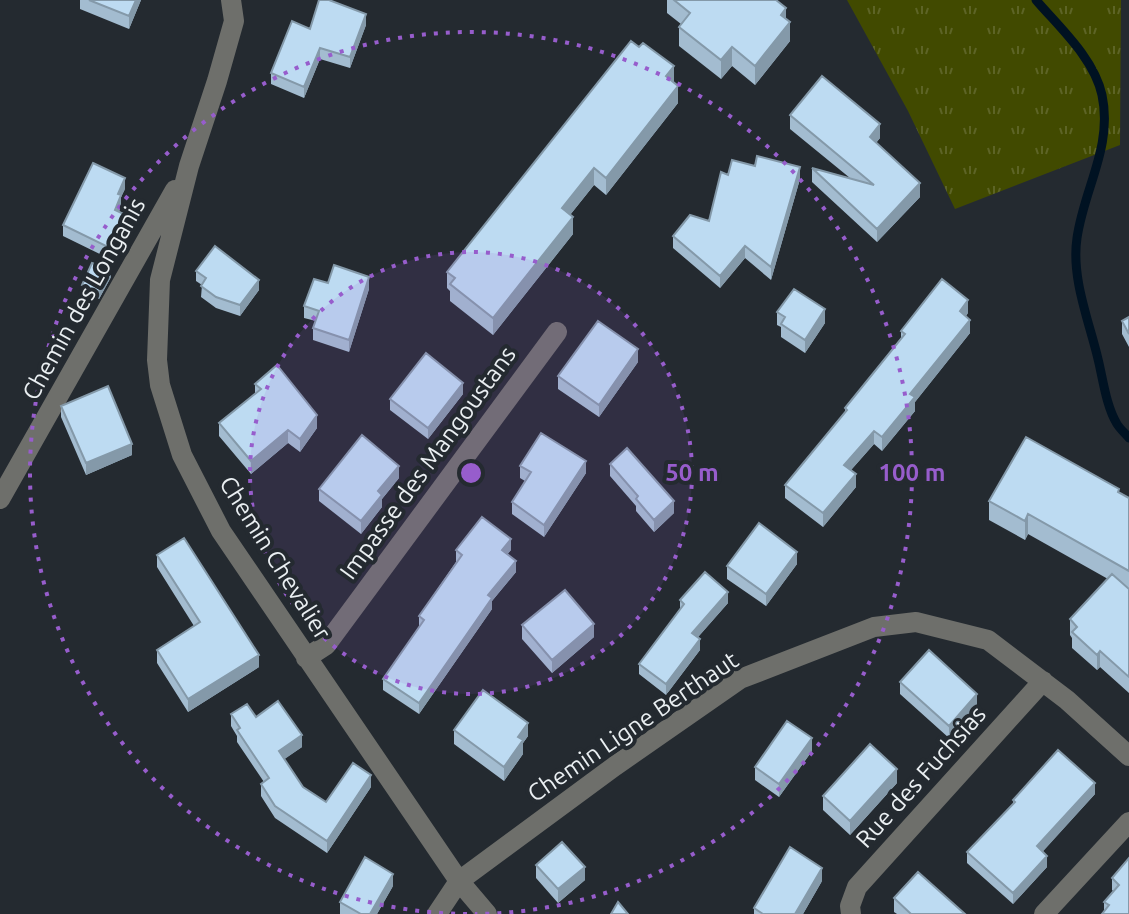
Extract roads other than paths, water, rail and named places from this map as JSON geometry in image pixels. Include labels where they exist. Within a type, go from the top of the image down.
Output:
[{"type":"street","name":"Chemin Chevalier","points":[[231,0],[234,21],[189,166],[160,280],[157,360],[160,385],[182,455],[221,531],[459,881],[487,914]]},
{"type":"street","name":"Chemin des Longanis","points":[[0,499],[189,166]]},
{"type":"street","name":"Impasse des Mangoustans","points":[[306,658],[326,645],[557,332]]},
{"type":"street","name":"Chemin Ligne Berthaut","points":[[437,914],[459,881],[740,679],[874,627],[916,622],[988,640],[1067,700],[1129,756]]},
{"type":"street","name":"Rue des Fuchsias","points":[[851,914],[850,906],[857,887],[1043,681]]},
{"type":"street","points":[[1044,914],[1129,822]]},
{"type":"waterway","points":[[1036,0],[1084,56],[1102,95],[1104,132],[1077,238],[1076,268],[1107,401],[1117,424],[1129,438]]}]
